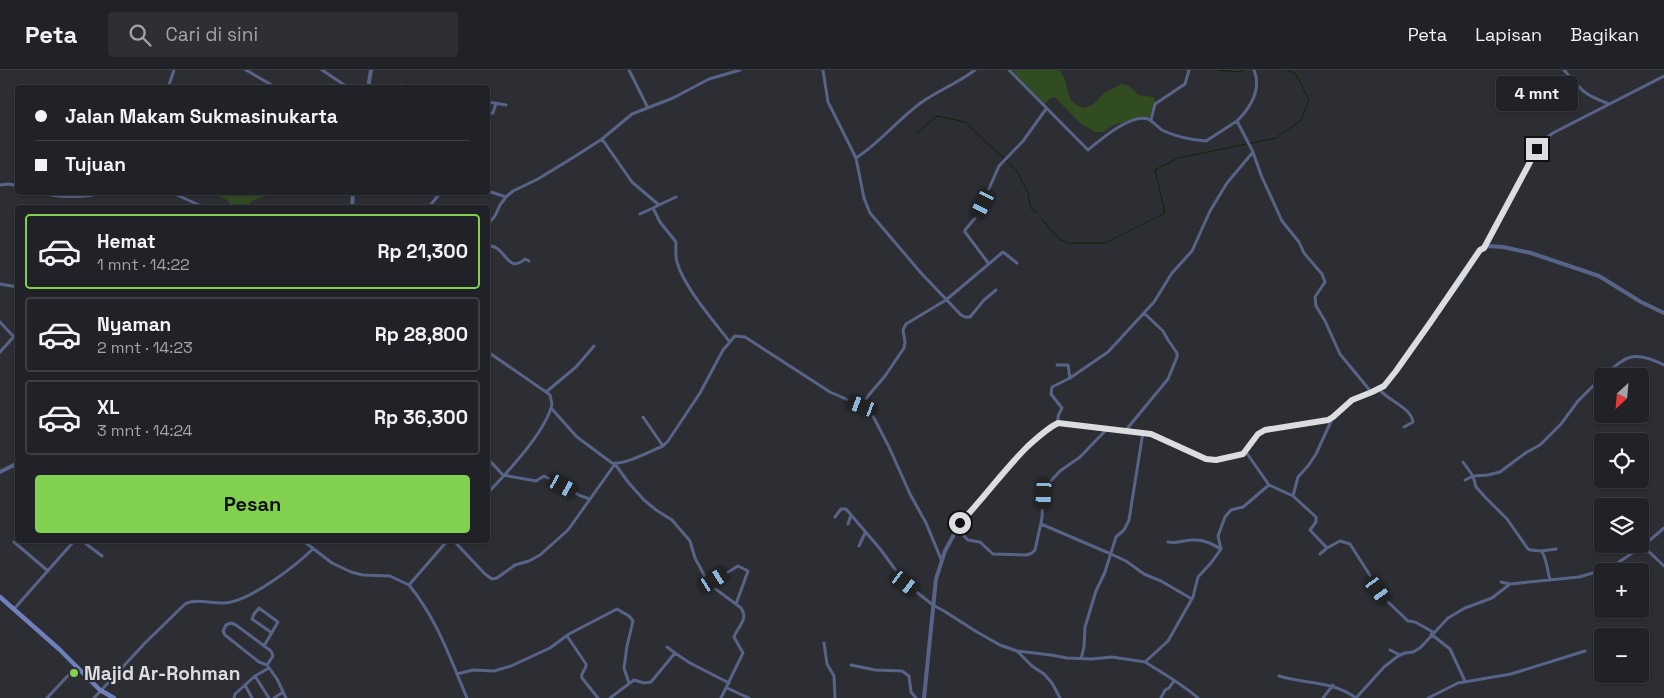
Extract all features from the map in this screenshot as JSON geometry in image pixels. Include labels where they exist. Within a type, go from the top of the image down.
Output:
[{"type":"main road","points":[[0,597],[77,666],[100,690],[114,698]]},
{"type":"street","points":[[169,85],[174,70]]},
{"type":"street","points":[[246,70],[272,85]]},
{"type":"street","points":[[322,70],[344,85]]},
{"type":"street","points":[[368,85],[371,70]]},
{"type":"street","points":[[629,70],[648,108]]},
{"type":"street","points":[[490,222],[500,205],[513,191],[542,177],[602,138],[630,116],[673,98],[709,79],[740,70]]},
{"type":"street","points":[[823,70],[828,102],[856,158],[864,198],[870,213],[961,315],[968,317],[973,315],[984,300],[996,290]]},
{"type":"street","points":[[856,158],[873,147],[921,103],[960,81],[975,70]]},
{"type":"street","points":[[1009,70],[1088,150],[1107,134],[1131,121],[1144,118],[1170,133],[1206,141],[1237,121],[1252,103],[1258,84],[1254,70]]},
{"type":"street","points":[[1150,120],[1155,104],[1185,84],[1188,70]]},
{"type":"street","points":[[1564,70],[1580,89],[1589,96],[1610,104]]},
{"type":"street","points":[[1484,248],[1544,139],[1664,76]]},
{"type":"street","points":[[490,102],[506,105]]},
{"type":"street","points":[[490,113],[493,112],[496,103]]},
{"type":"street","points":[[989,264],[965,232],[977,216],[1002,162],[1023,141],[1046,109]]},
{"type":"street","points":[[1237,121],[1253,152],[1282,221],[1304,253],[1324,277],[1323,286],[1314,300],[1335,344],[1350,368],[1372,392]]},
{"type":"street","points":[[602,138],[632,182],[659,205]]},
{"type":"street","points":[[1058,423],[1058,416],[1062,408],[1052,396],[1051,390],[1054,386],[1093,364],[1108,352],[1154,302],[1172,273],[1192,251],[1210,211],[1228,183],[1253,152]]},
{"type":"street","points":[[0,186],[9,184],[15,185]]},
{"type":"street","points":[[490,192],[506,197]]},
{"type":"street","points":[[61,195],[92,195]]},
{"type":"street","points":[[177,195],[199,205]]},
{"type":"street","points":[[430,205],[439,195]]},
{"type":"street","points":[[640,214],[676,197]]},
{"type":"street","points":[[654,208],[660,222],[676,242],[675,251],[678,264],[691,289],[729,341]]},
{"type":"street","points":[[924,698],[936,579],[941,559],[957,529],[1000,475],[1047,429],[1058,423],[1143,432],[1157,436],[1206,459],[1243,454],[1258,434],[1265,430],[1320,422],[1333,417],[1352,400],[1379,389],[1396,371],[1464,276],[1480,250],[1484,248],[1496,246],[1512,248],[1585,271],[1608,281],[1641,302],[1664,313]]},
{"type":"street","points":[[490,247],[496,247],[509,261],[515,264],[519,264],[525,259],[529,261]]},
{"type":"street","points":[[862,406],[904,348],[905,342],[902,332],[904,326],[946,300],[1004,252],[1017,264]]},
{"type":"street","points":[[0,284],[15,286]]},
{"type":"street","points":[[1126,430],[1168,379],[1177,358],[1177,353],[1163,331],[1144,313]]},
{"type":"street","points":[[0,322],[13,336],[0,352]]},
{"type":"street","points":[[456,543],[492,579],[515,566],[540,556],[568,530],[615,464],[663,446],[672,437],[700,393],[723,350],[735,336],[745,337],[830,392],[862,406],[873,416],[910,494],[926,522],[941,559]]},
{"type":"street","points":[[546,392],[576,367],[594,346]]},
{"type":"street","points":[[490,355],[546,392],[552,399],[551,408],[538,434],[490,491]]},
{"type":"street","points":[[1614,368],[1626,358],[1646,357],[1664,365]]},
{"type":"street","points":[[1057,365],[1068,365],[1070,378]]},
{"type":"street","points":[[1465,480],[1473,476],[1500,472],[1540,445],[1594,386]]},
{"type":"street","points":[[1379,389],[1388,399],[1402,407],[1412,416],[1413,422],[1404,428]]},
{"type":"street","points":[[551,408],[577,438],[615,464],[644,500],[672,520],[690,541],[695,558],[709,584],[736,604],[744,614],[741,626],[734,637],[743,653],[721,698]]},
{"type":"street","points":[[643,417],[663,446]]},
{"type":"street","points":[[1292,496],[1298,477],[1316,454],[1333,417]]},
{"type":"street","points":[[957,529],[968,540],[980,542],[993,554],[1027,555],[1032,553],[1035,550],[1041,524],[1044,494],[1048,484],[1060,471],[1080,457],[1108,428]]},
{"type":"street","points":[[1081,659],[1084,647],[1084,627],[1096,590],[1116,537],[1124,530],[1129,520],[1143,432]]},
{"type":"street","points":[[1246,452],[1270,485],[1292,496],[1316,518],[1317,521],[1310,531],[1328,548]]},
{"type":"street","points":[[490,461],[504,475],[536,481],[544,476],[590,499]]},
{"type":"street","points":[[1463,462],[1473,476],[1476,487],[1507,519],[1528,549],[1540,551],[1556,549]]},
{"type":"street","points":[[0,472],[15,465]]},
{"type":"street","points":[[1221,549],[1217,538],[1225,517],[1231,510],[1244,507],[1270,485]]},
{"type":"street","points":[[835,517],[843,508],[880,550],[905,583],[933,605],[1000,645],[1017,651],[1081,659],[1112,657],[1145,662],[1184,686],[1198,698]]},
{"type":"street","points":[[848,524],[851,515]]},
{"type":"street","points":[[1041,524],[1126,561],[1144,574],[1161,580],[1192,599]]},
{"type":"street","points":[[1649,541],[1664,528]]},
{"type":"street","points":[[859,546],[865,533]]},
{"type":"street","points":[[1168,542],[1204,540],[1221,549]]},
{"type":"street","points":[[1320,554],[1340,542],[1350,544],[1385,599],[1408,621],[1415,622],[1432,633],[1450,649],[1465,681]]},
{"type":"street","points":[[15,543],[48,571]]},
{"type":"street","points":[[14,609],[72,543]]},
{"type":"street","points":[[85,543],[102,556]]},
{"type":"street","points":[[306,543],[332,563],[351,572],[362,575],[390,576],[409,585],[433,619],[467,698]]},
{"type":"street","points":[[409,585],[445,543]]},
{"type":"street","points":[[94,698],[151,636],[185,604],[193,602],[232,602],[263,587],[291,569],[313,549]]},
{"type":"street","points":[[1145,662],[1168,641],[1196,591],[1198,577],[1221,549]]},
{"type":"street","points":[[1540,551],[1546,560],[1550,580]]},
{"type":"street","points":[[1649,552],[1664,566]]},
{"type":"street","points":[[1501,582],[1510,584],[1550,580],[1599,572],[1610,568],[1632,553]]},
{"type":"street","points":[[709,584],[736,566],[748,570],[736,604]]},
{"type":"street","points":[[1279,676],[1342,688],[1356,698],[1384,667],[1401,655],[1420,648],[1448,618],[1465,608],[1492,598],[1510,584]]},
{"type":"street","points":[[264,646],[272,634],[278,622],[259,608],[252,619],[272,634]]},
{"type":"street","points":[[457,674],[473,670],[494,671],[511,666],[550,648],[567,636],[619,609],[633,619],[624,668],[629,683]]},
{"type":"street","points":[[234,698],[235,694],[268,666],[273,654],[231,623],[228,623],[223,629],[225,635],[239,648],[268,666],[286,698]]},
{"type":"street","points":[[567,636],[586,664],[582,678],[598,698]]},
{"type":"street","points":[[824,643],[827,664],[834,676],[835,698]]},
{"type":"street","points":[[667,647],[690,663],[729,683]]},
{"type":"street","points":[[1390,650],[1401,655]]},
{"type":"street","points":[[1017,651],[1032,666],[1044,674],[1052,683],[1060,698]]},
{"type":"street","points":[[1428,698],[1450,686],[1465,681],[1511,674],[1586,651]]},
{"type":"street","points":[[610,698],[634,680],[644,683],[651,682],[675,653]]},
{"type":"street","points":[[851,665],[875,670],[904,672],[909,676],[911,692],[916,698]]},
{"type":"street","points":[[47,698],[77,666]]},
{"type":"street","points":[[255,676],[269,698]]},
{"type":"street","points":[[1162,698],[1164,690],[1169,688],[1174,681]]},
{"type":"street","points":[[245,685],[252,698]]},
{"type":"street","points":[[1323,698],[1333,686]]},
{"type":"street","points":[[727,688],[749,698]]},
{"type":"street","points":[[274,698],[283,692]]},
{"type":"green space","points":[[1012,70],[1059,70],[1073,102],[1084,108],[1094,104],[1104,93],[1122,84],[1129,86],[1139,95],[1153,97],[1155,101],[1149,118],[1142,117],[1114,125],[1103,132],[1095,132],[1080,123],[1055,97],[1044,104]]},
{"type":"green space","points":[[216,195],[268,195],[252,201],[249,205],[231,205],[227,200]]},
{"type":"waterway","points":[[1218,70],[1238,72],[1244,70]]},
{"type":"waterway","points":[[1042,219],[1059,239],[1069,243],[1105,243],[1165,213],[1155,170],[1178,158],[1276,138],[1301,120],[1309,100],[1296,74],[1287,70]]},
{"type":"waterway","points":[[916,134],[937,116],[965,122],[1017,171],[1028,193],[1031,208],[1037,213]]},
{"type":"place","name":"Majid Ar-Rohman","points":[[74,673]]},
{"type":"route","points":[[960,523],[973,510],[1000,475],[1047,429],[1058,423],[1151,434],[1202,458],[1216,460],[1243,454],[1258,434],[1265,430],[1328,420],[1348,402],[1384,386],[1464,276],[1480,250],[1484,248],[1537,149]]}]
